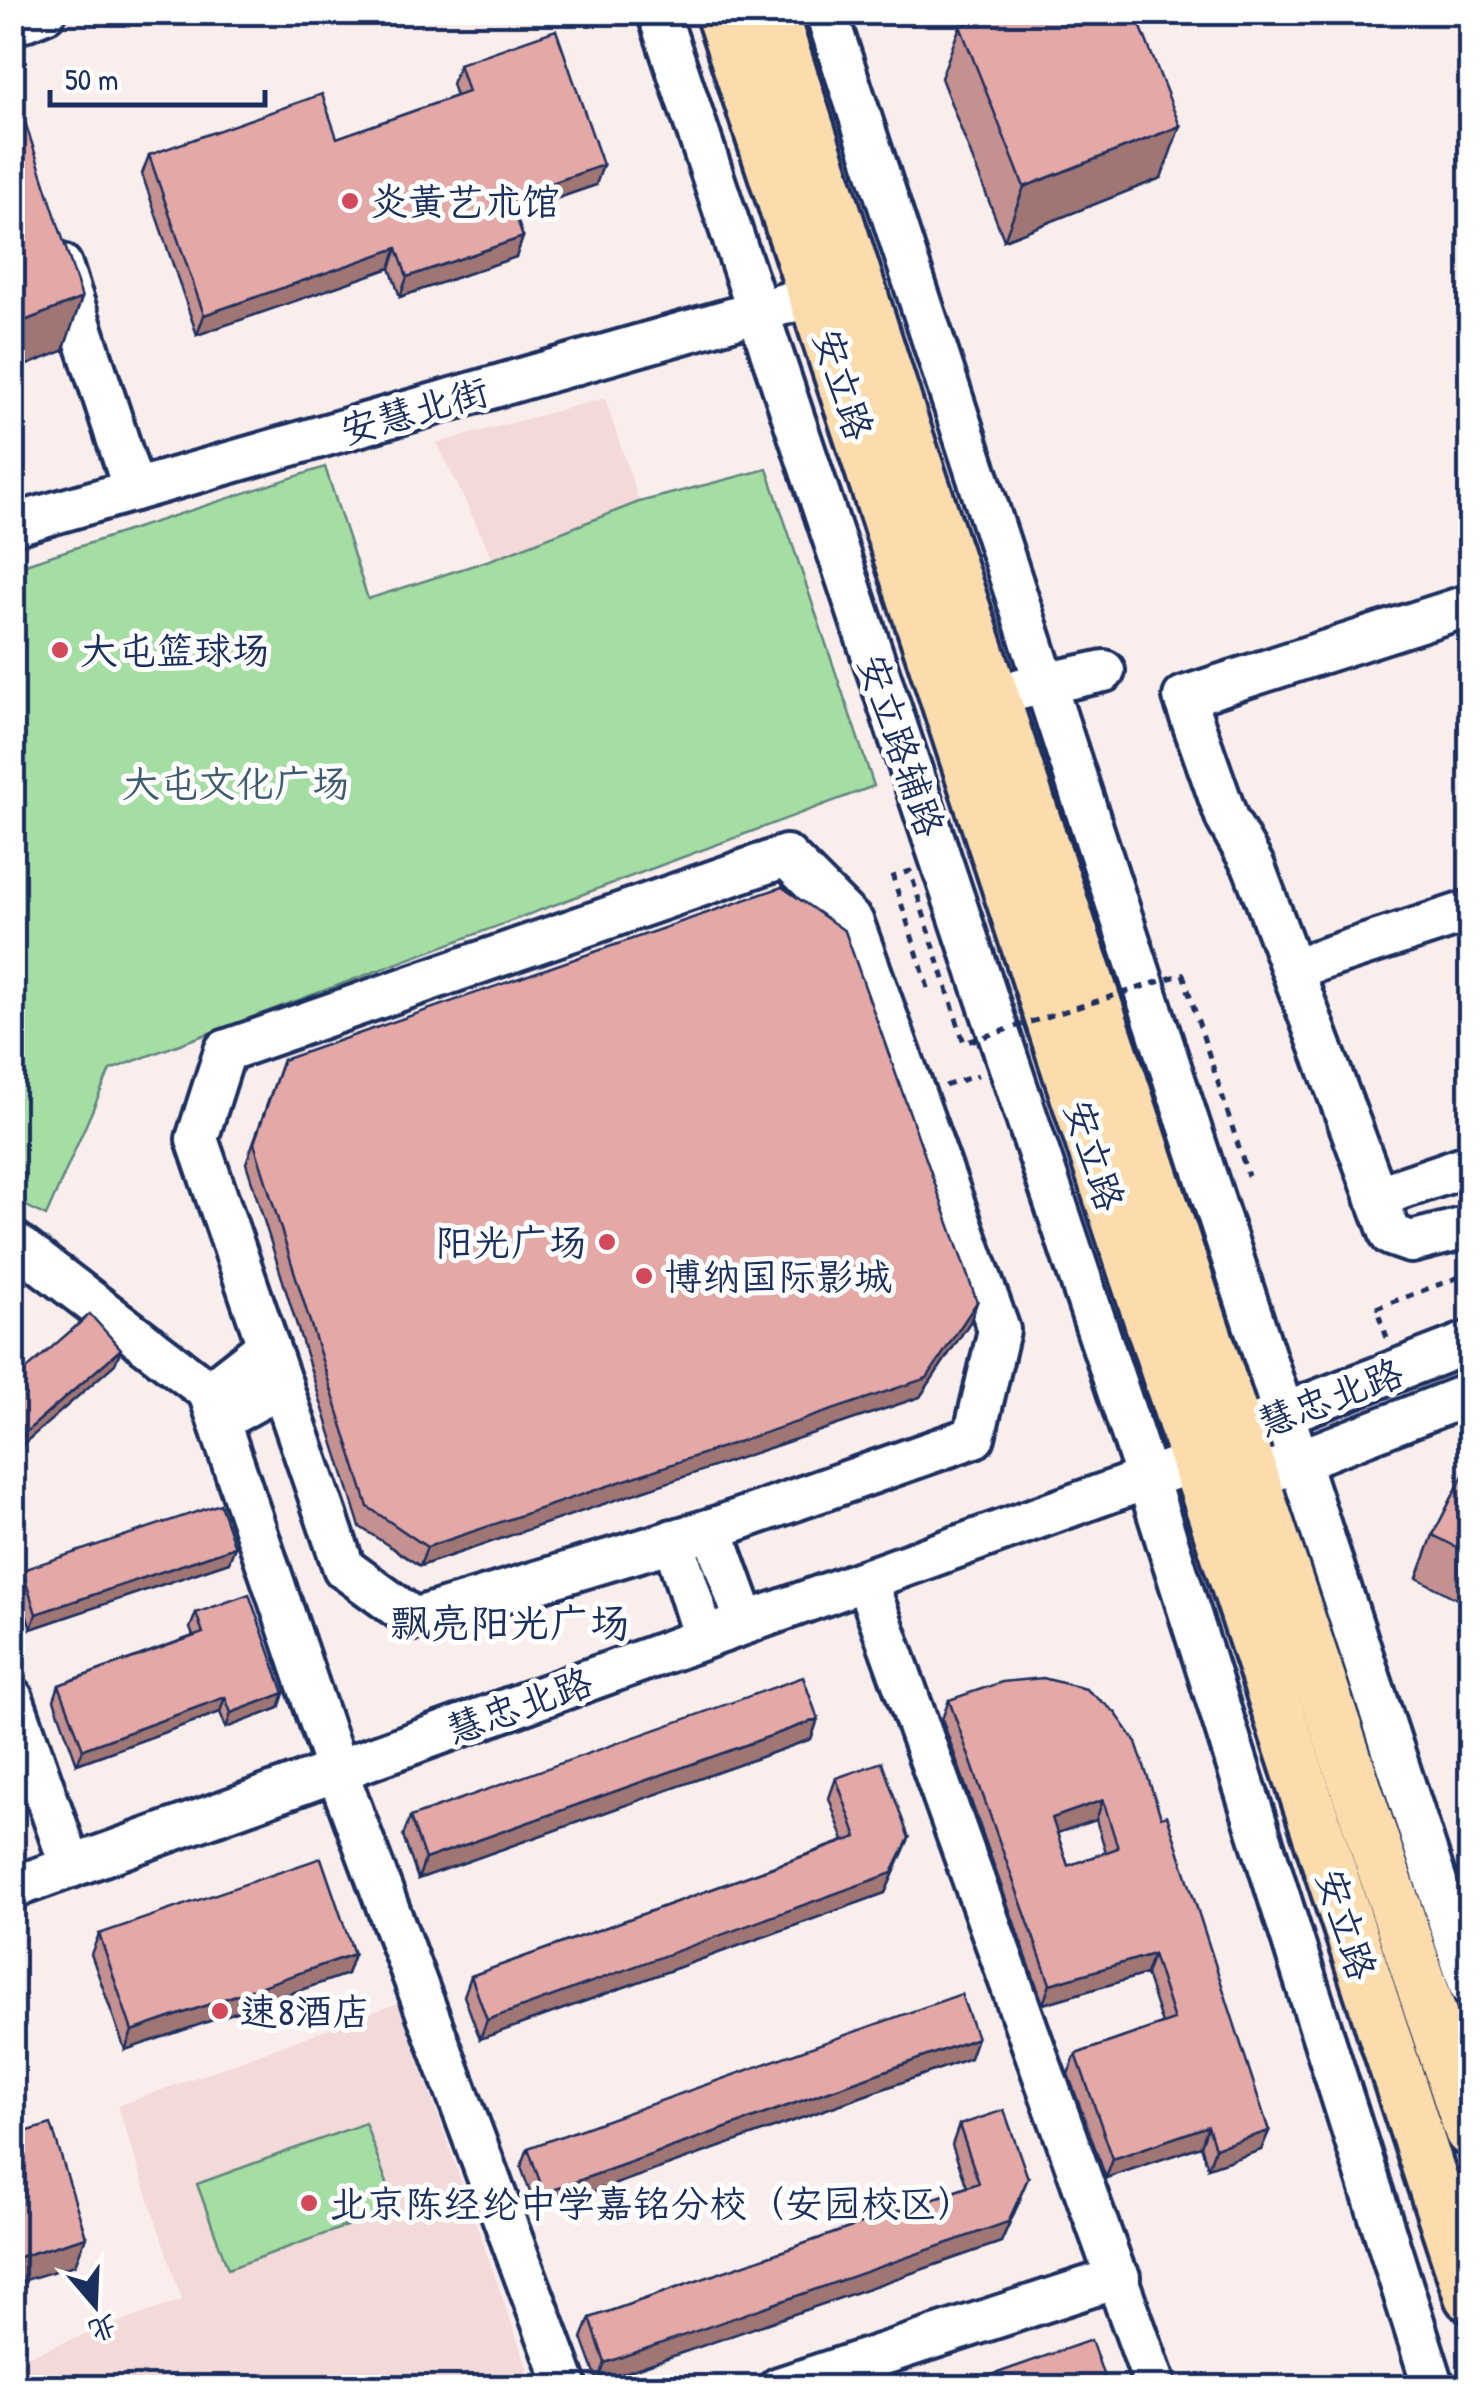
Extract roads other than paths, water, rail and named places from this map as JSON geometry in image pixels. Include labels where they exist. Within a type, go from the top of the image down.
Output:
[{"type":"main road","name":"安立路","points":[[721,12],[1470,2296]]},
{"type":"main road","name":"安立路","points":[[771,12],[902,421],[996,694],[1269,1446],[1470,2131]]},
{"type":"street","points":[[12,25],[45,12]]},
{"type":"street","name":"安立路辅路","points":[[658,12],[1147,1478]]},
{"type":"street","points":[[826,12],[1045,684],[1269,1446]]},
{"type":"street","points":[[49,229],[134,490]]},
{"type":"street","name":"安慧北街","points":[[12,524],[815,294]]},
{"type":"street","points":[[1470,605],[1184,697],[1227,819],[1254,867],[1390,1235],[1411,1242],[1470,1226]]},
{"type":"street","points":[[996,694],[1104,671]]},
{"type":"street","points":[[786,856],[853,923],[998,1330],[974,1438],[712,1529],[414,1619],[344,1568],[268,1346],[197,1139],[224,1051],[786,856]]},
{"type":"street","points":[[1292,969],[1470,911]]},
{"type":"street","points":[[1376,1197],[1470,1166]]},
{"type":"street","points":[[12,1241],[214,1407],[337,1771],[567,2388]]},
{"type":"street","name":"慧忠北路","points":[[1269,1446],[1470,1342]]},
{"type":"street","points":[[214,1407],[268,1346]]},
{"type":"street","points":[[214,1407],[282,1386]]},
{"type":"street","name":"慧忠北路","points":[[12,1888],[1194,1461],[1269,1446],[1470,1394]]},
{"type":"street","name":"安立路","points":[[1269,1446],[1470,1986]]},
{"type":"street","name":"安立路","points":[[1147,1478],[1434,2388]]},
{"type":"street","points":[[712,1529],[746,1623]]},
{"type":"street","points":[[673,1540],[704,1638]]},
{"type":"street","points":[[866,1580],[1156,2388]]},
{"type":"street","points":[[12,1698],[71,1867]]},
{"type":"street","points":[[779,2388],[1118,2277]]},
{"type":"place","name":"炎黄艺术馆","points":[[350,201]]},
{"type":"place","name":"大屯篮球场","points":[[60,650]]},
{"type":"place","name":"阳光广场","points":[[607,1242]]},
{"type":"place","name":"博纳国际影城","points":[[644,1276]]},
{"type":"place","name":"速8酒店","points":[[220,2011]]},
{"type":"place","name":"北京陈经纶中学嘉铭分校（安园校区）","points":[[309,2203]]},
{"type":"district","name":"飘亮阳光广场","points":[[510,1622]]},
{"type":"park label","name":"大屯文化广场","points":[[236,783]]}]
